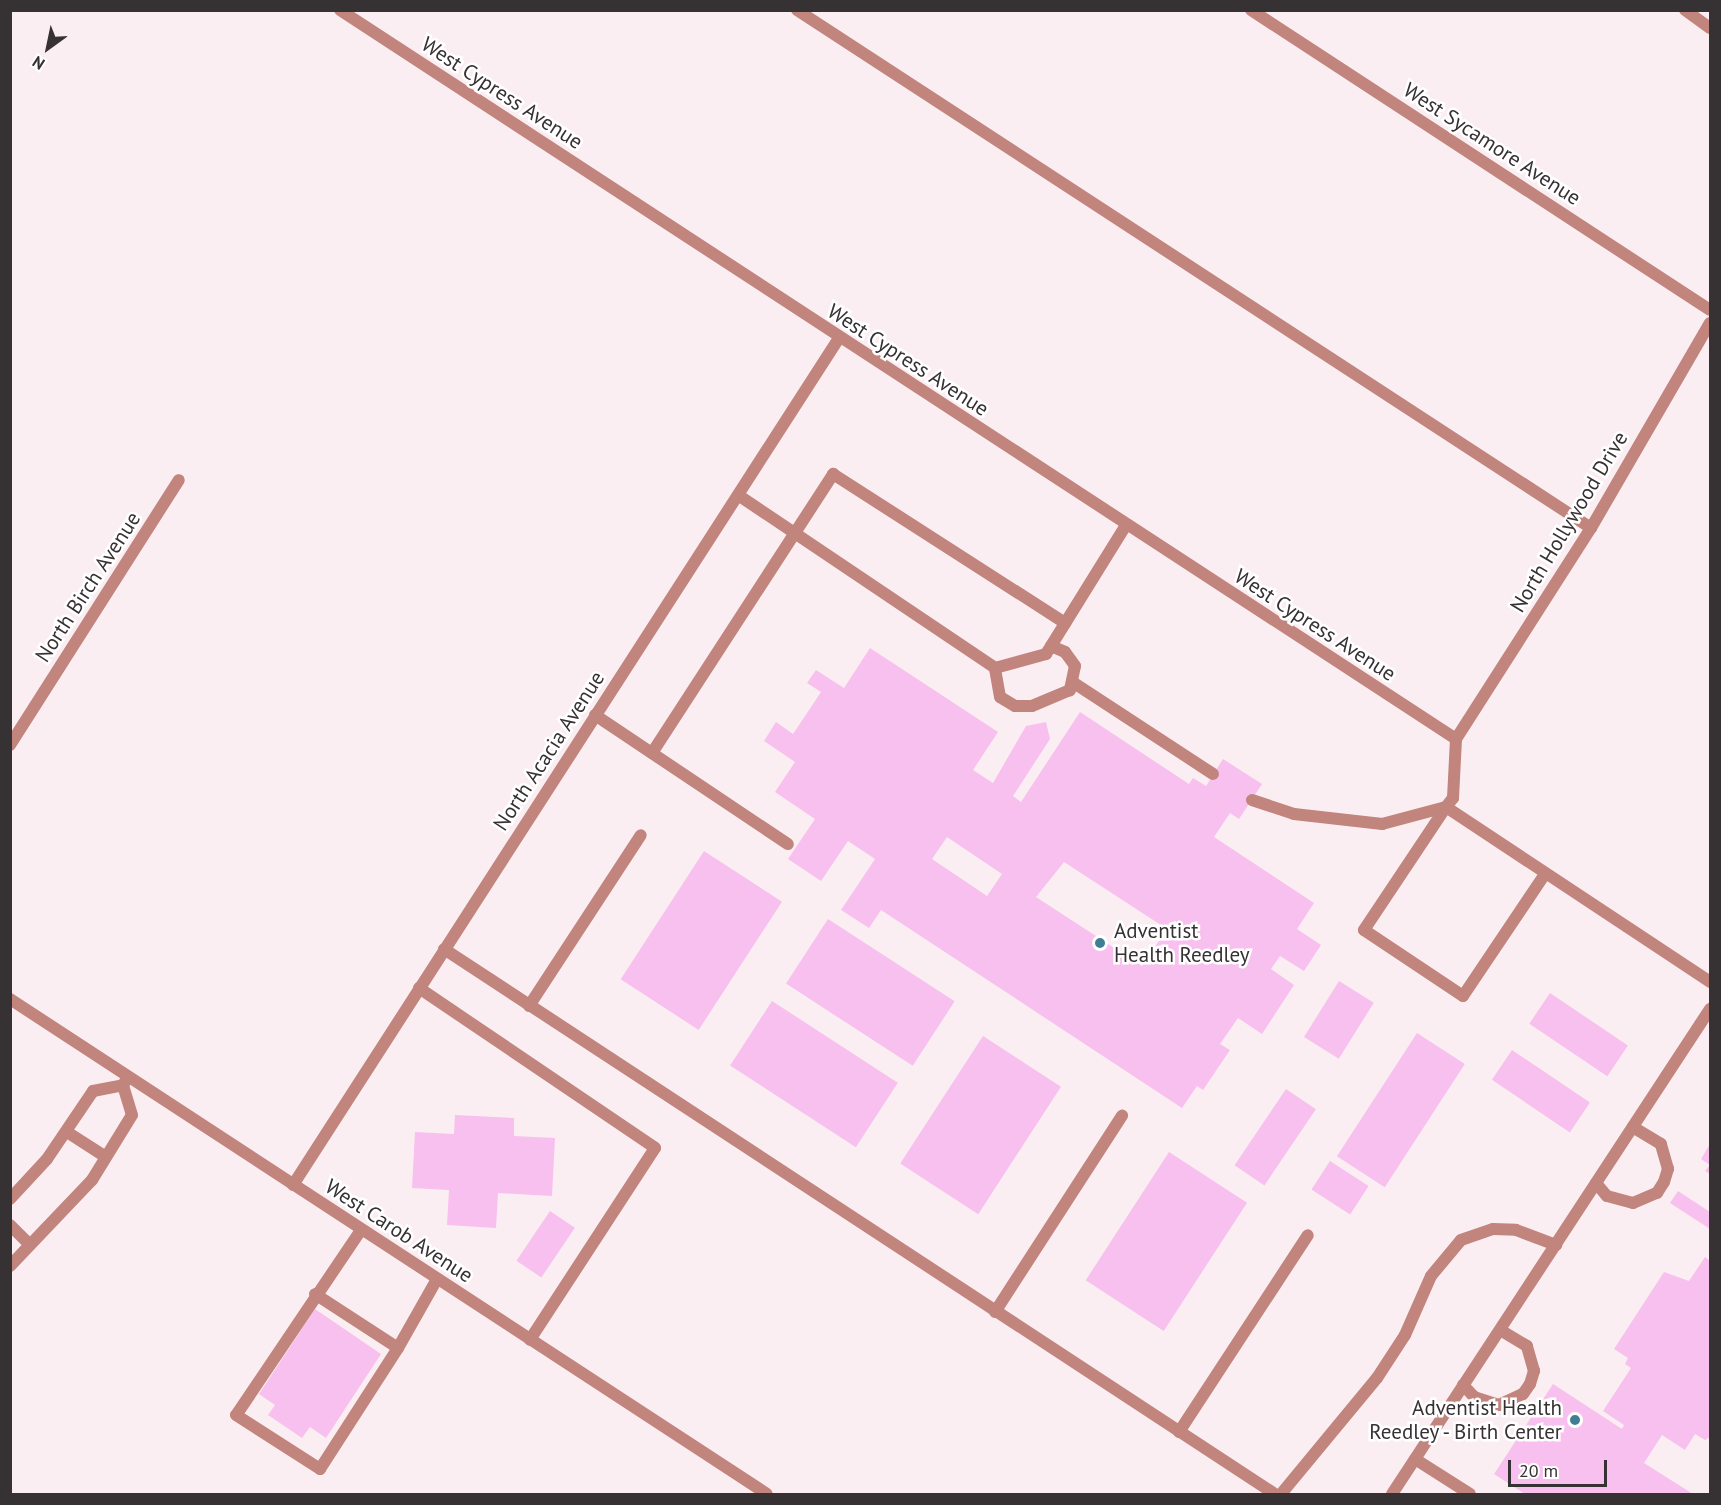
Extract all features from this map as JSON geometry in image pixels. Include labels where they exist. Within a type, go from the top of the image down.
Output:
[{"type":"street","name":"West Cypress Avenue","points":[[340,10],[1456,740]]},
{"type":"street","points":[[797,10],[1591,528]]},
{"type":"street","name":"West Sycamore Avenue","points":[[1251,10],[1710,310]]},
{"type":"street","points":[[1685,10],[1710,28]]},
{"type":"street","name":"North Hollywood Drive","points":[[1456,740],[1591,528],[1710,323]]},
{"type":"street","name":"North Acacia Avenue","points":[[293,1185],[839,338]]},
{"type":"street","points":[[652,753],[833,474],[1065,623]]},
{"type":"street","name":"North Birch Avenue","points":[[10,745],[179,480]]},
{"type":"street","points":[[738,495],[995,668],[1046,654],[1126,525]]},
{"type":"street","points":[[1051,646],[1071,658],[1074,683],[1213,774]]},
{"type":"street","points":[[995,668],[996,690],[1015,706],[1057,700],[1074,683]]},
{"type":"street","points":[[595,715],[788,844]]},
{"type":"street","points":[[1456,740],[1453,798],[1364,930],[1462,996],[1545,874]]},
{"type":"street","points":[[1252,800],[1294,814],[1382,824],[1446,807],[1710,982]]},
{"type":"street","points":[[530,1006],[641,835]]},
{"type":"street","points":[[444,949],[1275,1494]]},
{"type":"street","points":[[419,988],[655,1148],[530,1340]]},
{"type":"street","name":"West Carob Avenue","points":[[10,999],[126,1081],[293,1185],[767,1494]]},
{"type":"street","points":[[1392,1494],[1710,1010]]},
{"type":"street","points":[[10,1200],[67,1132],[93,1091],[126,1081],[132,1115],[106,1157],[81,1194],[29,1244],[10,1266]]},
{"type":"street","points":[[995,1312],[1122,1116]]},
{"type":"street","points":[[1596,1183],[1607,1196],[1633,1203],[1657,1193],[1664,1182],[1667,1163],[1661,1144],[1633,1127]]},
{"type":"street","points":[[67,1132],[106,1157]]},
{"type":"street","points":[[10,1225],[29,1244]]},
{"type":"street","points":[[1281,1494],[1377,1378],[1405,1335],[1431,1276],[1461,1240],[1493,1229],[1516,1230],[1556,1245]]},
{"type":"street","points":[[361,1230],[315,1294],[236,1415],[320,1469],[398,1348],[438,1279]]},
{"type":"street","points":[[1179,1432],[1308,1235]]},
{"type":"street","points":[[315,1294],[398,1348]]},
{"type":"street","points":[[1463,1385],[1474,1397],[1499,1405],[1523,1394],[1530,1384],[1534,1371],[1527,1346],[1500,1330]]},
{"type":"street","points":[[1415,1459],[1470,1494]]},
{"type":"building","points":[[870,648],[998,732],[973,770],[993,783],[1026,726],[1046,722],[1050,739],[1013,796],[1021,802],[1080,712],[1189,784],[1193,778],[1206,786],[1223,759],[1262,784],[1239,819],[1230,813],[1214,837],[1314,903],[1297,929],[1321,945],[1304,971],[1280,956],[1271,969],[1294,985],[1262,1034],[1238,1018],[1220,1044],[1230,1050],[1203,1090],[1197,1086],[1182,1108],[881,910],[869,928],[841,910],[875,859],[848,841],[821,881],[788,859],[815,819],[775,792],[795,762],[764,741],[776,722],[793,734],[821,692],[807,683],[816,670],[844,688]],"holes":[[[947,837],[1002,874],[987,896],[932,859]],[[1064,862],[1167,929],[1142,966],[1036,897]]]},
{"type":"building","points":[[704,851],[782,902],[699,1030],[621,979]]},
{"type":"building","points":[[828,919],[955,1001],[913,1066],[786,984]]},
{"type":"building","points":[[1339,981],[1374,1003],[1339,1059],[1304,1037]]},
{"type":"building","points":[[1550,993],[1628,1046],[1607,1076],[1529,1024]]},
{"type":"building","points":[[772,1001],[898,1083],[856,1147],[730,1066]]},
{"type":"building","points":[[1417,1033],[1465,1064],[1385,1187],[1337,1156]]},
{"type":"building","points":[[983,1036],[1061,1087],[978,1214],[900,1163]]},
{"type":"building","points":[[1512,1050],[1590,1103],[1570,1132],[1492,1080]]},
{"type":"building","points":[[1286,1089],[1316,1109],[1264,1185],[1235,1165]]},
{"type":"building","points":[[455,1115],[514,1118],[514,1136],[555,1138],[552,1196],[498,1193],[496,1228],[447,1225],[449,1190],[412,1188],[415,1132],[454,1134]]},
{"type":"building","points":[[1710,1144],[1710,1165],[1701,1159]]},
{"type":"building","points":[[1169,1152],[1247,1203],[1164,1331],[1086,1280]]},
{"type":"building","points":[[1330,1161],[1369,1186],[1350,1215],[1311,1190]]},
{"type":"building","points":[[1678,1191],[1710,1212],[1710,1229],[1670,1203]]},
{"type":"building","points":[[550,1211],[575,1228],[541,1278],[516,1261]]},
{"type":"building","points":[[1705,1257],[1710,1261],[1710,1437],[1705,1440],[1695,1434],[1685,1450],[1662,1435],[1644,1463],[1693,1494],[1525,1494],[1494,1474],[1553,1384],[1622,1429],[1624,1425],[1603,1411],[1631,1368],[1625,1364],[1628,1358],[1614,1349],[1664,1272],[1689,1281]]},
{"type":"building","points":[[315,1309],[381,1354],[326,1438],[310,1427],[302,1438],[268,1415],[275,1405],[259,1394]]},
{"type":"place","name":"Adventist Health Reedley","points":[[1100,943]]},
{"type":"place","name":"Adventist Health Reedley - Birth Center","points":[[1575,1420]]}]
